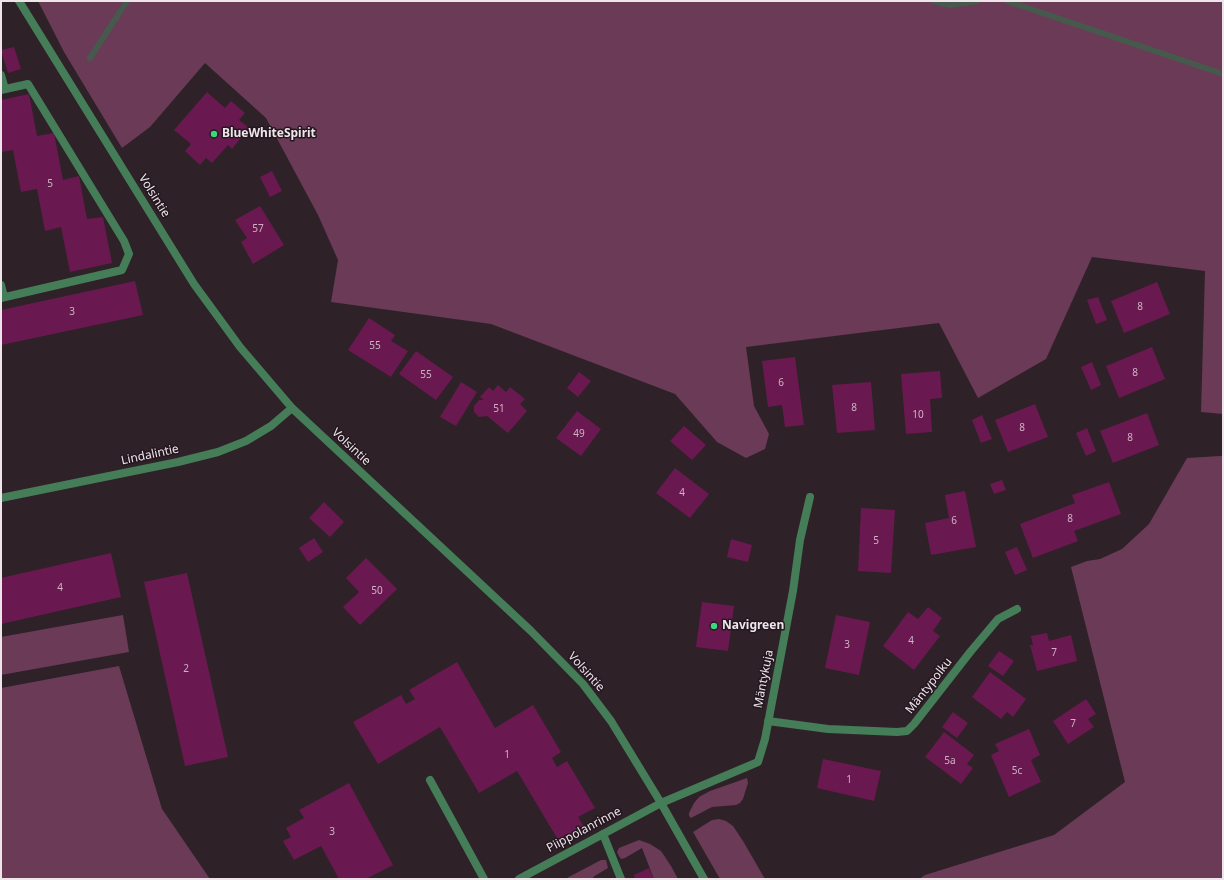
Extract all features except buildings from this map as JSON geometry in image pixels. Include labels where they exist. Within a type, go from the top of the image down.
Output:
[{"type":"street","name":"Volsintie","points":[[19,1],[194,284],[240,347],[292,408],[531,631],[583,684],[611,720],[704,879]]},
{"type":"street","points":[[1,75],[3,90],[28,84],[124,241],[129,254],[122,270],[2,298],[1,284]]},
{"type":"street","name":"Lindalintie","points":[[1,498],[178,462],[218,452],[246,441],[271,426],[292,408]]},
{"type":"street","name":"Mäntykuja","points":[[660,803],[758,762],[765,739],[793,591],[800,540],[810,496]]},
{"type":"street","name":"Mäntypolku","points":[[768,721],[828,729],[897,732],[907,731],[998,619],[1017,609]]},
{"type":"street","points":[[430,780],[484,879]]},
{"type":"street","name":"Piippolanrinne","points":[[519,879],[660,803]]},
{"type":"street","points":[[603,834],[621,879]]},
{"type":"shaded area","points":[[38,1],[1223,1],[1223,414],[1201,412],[1205,271],[1092,257],[1046,359],[978,398],[939,323],[746,347],[754,406],[769,434],[765,449],[746,458],[717,442],[675,394],[491,324],[331,302],[338,260],[318,215],[266,118],[205,63],[150,127],[122,148],[64,52]]},
{"type":"shaded area","points":[[1223,456],[1223,879],[919,879],[925,875],[1054,835],[1125,782],[1071,567],[1087,561],[1100,559],[1122,549],[1149,524],[1187,458]]},
{"type":"shaded area","points":[[123,615],[129,652],[1,675],[1,637]]},
{"type":"shaded area","points":[[119,666],[162,809],[210,879],[1,879],[1,688]]},
{"type":"shaded area","points":[[747,778],[748,783],[743,799],[740,803],[736,805],[712,807],[691,818],[689,816],[694,803],[699,797],[710,791]]},
{"type":"shaded area","points":[[719,819],[726,821],[733,826],[765,879],[720,879],[693,832],[712,820]]},
{"type":"shaded area","points":[[639,840],[650,844],[661,851],[678,879],[654,879],[642,848],[621,859],[617,852],[619,848]]},
{"type":"shaded area","points":[[601,860],[606,860],[608,868],[593,877],[594,879],[565,879]]},
{"type":"waterway","points":[[90,58],[127,1]]},
{"type":"waterway","points":[[933,1],[950,5],[977,1]]},
{"type":"waterway","points":[[1007,1],[1223,74]]},
{"type":"place","name":"BlueWhiteSpirit","points":[[214,134]]},
{"type":"place","name":"Navigreen","points":[[714,626]]}]
